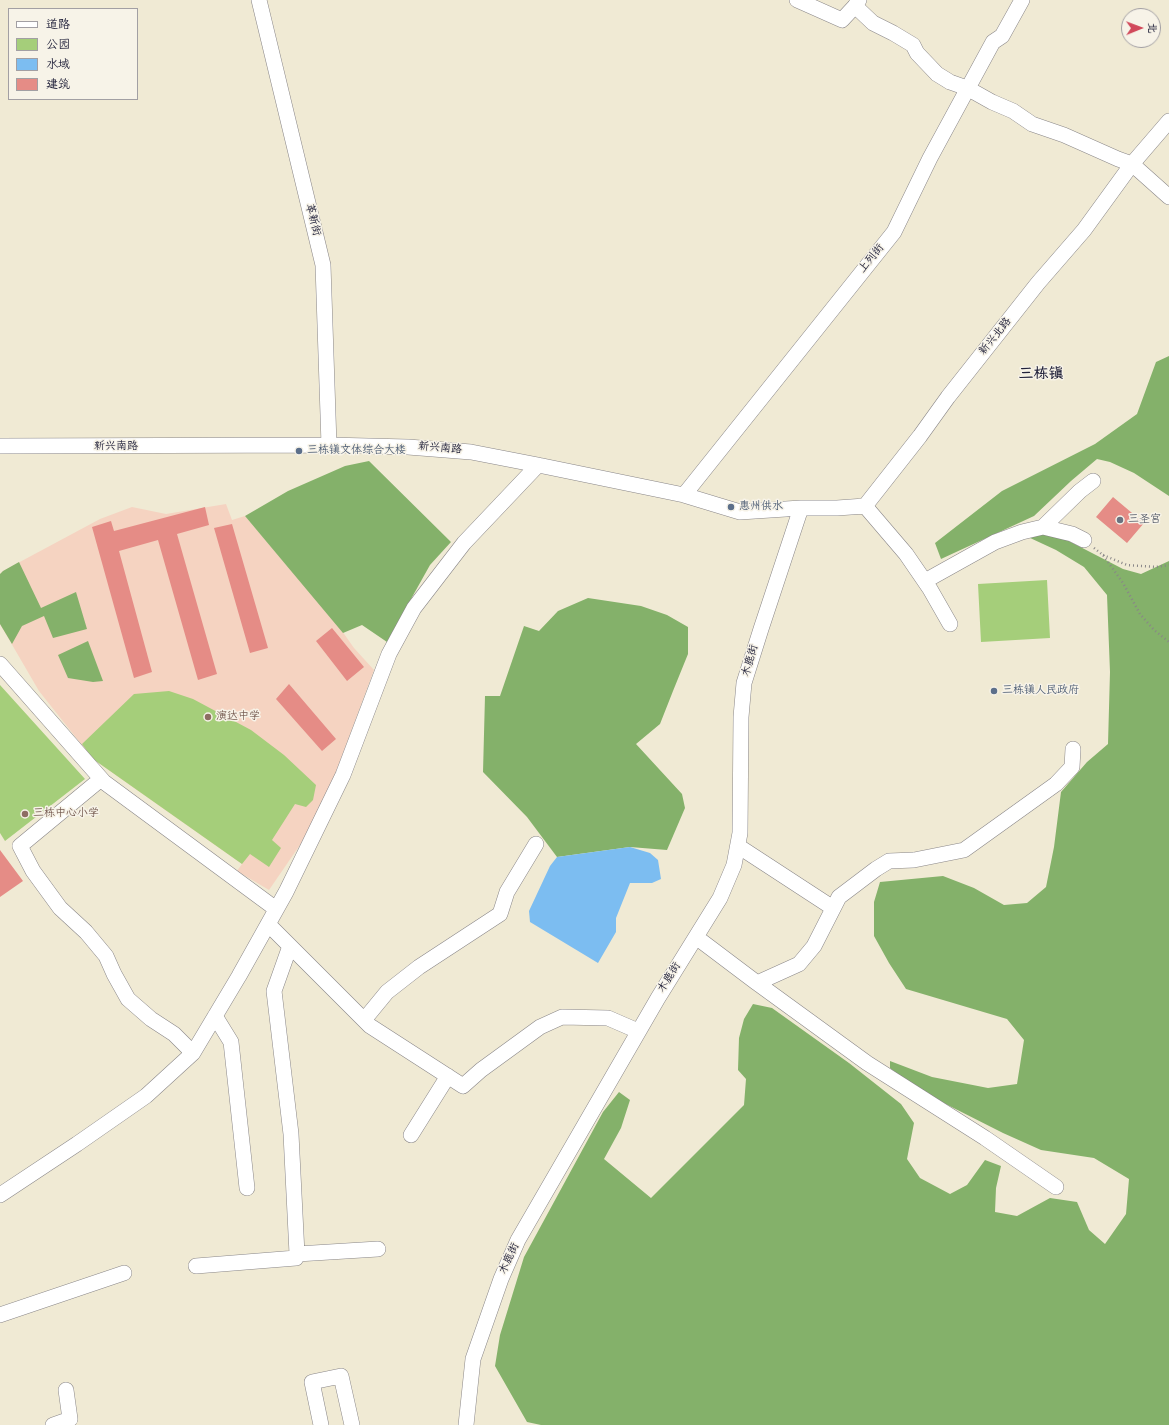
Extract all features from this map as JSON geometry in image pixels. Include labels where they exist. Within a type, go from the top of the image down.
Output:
[{"type":"street","name":"革新街","points":[[259,0],[323,265],[329,445]]},
{"type":"street","points":[[797,0],[842,20],[857,3],[873,23],[913,45],[917,53],[937,74],[950,82],[968,88],[992,102],[1013,111],[1032,124],[1064,135],[1118,160],[1132,164],[1169,197]]},
{"type":"street","name":"上列街","points":[[684,495],[894,232],[930,158],[993,42],[1002,36],[1022,0]]},
{"type":"street","name":"新兴北路","points":[[865,506],[920,436],[948,397],[1038,284],[1084,230],[1132,164],[1169,121]]},
{"type":"street","name":"新兴南路","points":[[0,446],[329,445],[408,447],[470,452],[538,465],[684,495],[740,512],[801,508]]},
{"type":"street","points":[[0,1195],[146,1096],[193,1053],[268,924],[344,775],[389,654],[414,608],[464,543],[538,465]]},
{"type":"street","points":[[1043,527],[1080,491],[1093,481]]},
{"type":"street","points":[[801,508],[865,506],[906,554],[925,581],[950,624]]},
{"type":"street","name":"木鹿街","points":[[466,1425],[473,1359],[501,1279],[518,1240],[638,1031],[720,898],[734,865],[740,833],[741,717],[744,683],[801,508]]},
{"type":"street","points":[[925,581],[995,542],[1022,532],[1043,527],[1072,534],[1084,540]]},
{"type":"street","points":[[0,664],[101,779],[276,909]]},
{"type":"street","points":[[757,983],[799,964],[814,946],[839,897],[876,869],[889,861],[914,860],[964,850],[1056,784],[1072,767],[1073,749]]},
{"type":"street","points":[[101,779],[20,846],[33,872],[60,908],[86,932],[106,956],[128,999],[151,1019],[174,1034],[193,1053]]},
{"type":"street","points":[[364,1020],[387,992],[419,967],[500,914],[507,892],[536,844]]},
{"type":"street","points":[[738,846],[833,908]]},
{"type":"street","points":[[268,924],[370,1026],[463,1086],[481,1070],[540,1027],[562,1017],[608,1018],[638,1031]]},
{"type":"street","points":[[696,936],[757,983],[867,1063],[985,1138],[1056,1187]]},
{"type":"street","points":[[196,1266],[296,1258],[291,1134],[274,991],[290,946]]},
{"type":"street","points":[[215,1016],[230,1042],[247,1188]]},
{"type":"street","points":[[411,1135],[448,1076]]},
{"type":"street","points":[[297,1254],[378,1248]]},
{"type":"street","points":[[0,1316],[124,1273]]},
{"type":"street","points":[[321,1425],[312,1382],[341,1376],[352,1425]]},
{"type":"street","points":[[53,1425],[70,1419],[66,1390]]},
{"type":"path","points":[[1084,540],[1103,555],[1123,583],[1140,614],[1154,630],[1169,642]]},
{"type":"path","points":[[1103,555],[1127,564],[1156,567],[1169,565]]},
{"type":"shaded area","name":"演达中学","points":[[226,504],[232,520],[245,516],[335,621],[354,648],[374,670],[335,775],[313,826],[269,890],[237,871],[242,864],[93,759],[39,691],[0,624],[0,574],[100,519],[132,507],[166,514]]},
{"type":"green space","points":[[1169,356],[1169,496],[1134,473],[1110,462],[1097,459],[1034,516],[941,559],[935,543],[1002,491],[1095,444],[1137,414],[1156,362]]},
{"type":"green space","points":[[369,461],[451,542],[430,565],[387,642],[362,625],[343,633],[245,516],[288,491],[345,466]]},
{"type":"green space","points":[[1035,534],[1049,534],[1061,537],[1123,569],[1141,574],[1169,561],[1169,1425],[541,1425],[527,1422],[495,1366],[500,1335],[524,1257],[603,1112],[619,1092],[630,1100],[621,1128],[604,1159],[651,1198],[744,1105],[746,1079],[738,1070],[739,1038],[744,1019],[753,1004],[772,1008],[849,1063],[901,1104],[914,1123],[907,1159],[920,1178],[950,1194],[967,1185],[985,1160],[1001,1166],[996,1188],[995,1212],[1017,1216],[1050,1198],[1077,1202],[1089,1230],[1105,1244],[1126,1214],[1129,1179],[1094,1158],[1041,1150],[1003,1133],[914,1088],[890,1068],[890,1061],[932,1077],[988,1088],[1017,1084],[1024,1040],[1007,1019],[906,989],[874,936],[874,902],[880,882],[943,876],[974,888],[1004,905],[1027,903],[1046,887],[1054,847],[1061,792],[1087,762],[1108,744],[1110,672],[1107,595],[1084,567],[1056,550],[1028,537]]},
{"type":"green space","points":[[19,562],[41,608],[76,592],[87,629],[53,638],[44,616],[22,626],[12,644],[0,624],[0,574]]},
{"type":"green space","points":[[1047,580],[1050,638],[981,642],[978,584]]},
{"type":"green space","points":[[588,598],[641,606],[667,615],[688,627],[688,654],[660,724],[636,744],[682,794],[685,808],[667,850],[630,847],[557,857],[527,817],[483,772],[485,696],[500,696],[524,626],[539,631],[558,611]]},
{"type":"green space","points":[[88,641],[103,681],[93,682],[68,678],[58,655]]},
{"type":"green space","name":"三栋中心小学","points":[[0,685],[85,779],[5,841],[0,833]]},
{"type":"green space","points":[[169,691],[193,699],[251,730],[284,755],[316,785],[313,800],[306,807],[295,804],[272,840],[281,848],[269,867],[250,854],[242,864],[93,759],[82,744],[134,694]]},
{"type":"water","points":[[630,847],[650,853],[658,860],[661,879],[652,883],[630,883],[616,918],[616,932],[598,963],[530,922],[529,911],[550,866],[557,857]]},
{"type":"building","name":"三圣宫","points":[[1113,497],[1144,523],[1127,543],[1096,517]]},
{"type":"building","points":[[205,507],[209,525],[177,534],[217,674],[198,680],[158,540],[119,551],[152,672],[134,678],[92,527],[111,521],[114,531]]},
{"type":"building","points":[[232,524],[268,648],[250,653],[214,528]]},
{"type":"building","points":[[332,628],[364,667],[347,681],[316,641]]},
{"type":"building","points":[[289,684],[336,739],[322,751],[276,699]]},
{"type":"building","points":[[0,850],[23,881],[0,897]]},
{"type":"place","name":"三栋镇文体综合大楼","points":[[299,451]]},
{"type":"place","name":"惠州供水","points":[[731,507]]},
{"type":"place","name":"三圣宫","points":[[1120,520]]},
{"type":"place","name":"三栋镇人民政府","points":[[994,691]]},
{"type":"place","name":"演达中学","points":[[208,717]]},
{"type":"place","name":"三栋中心小学","points":[[25,814]]},
{"type":"district","name":"三栋镇","points":[[1041,375]]}]
